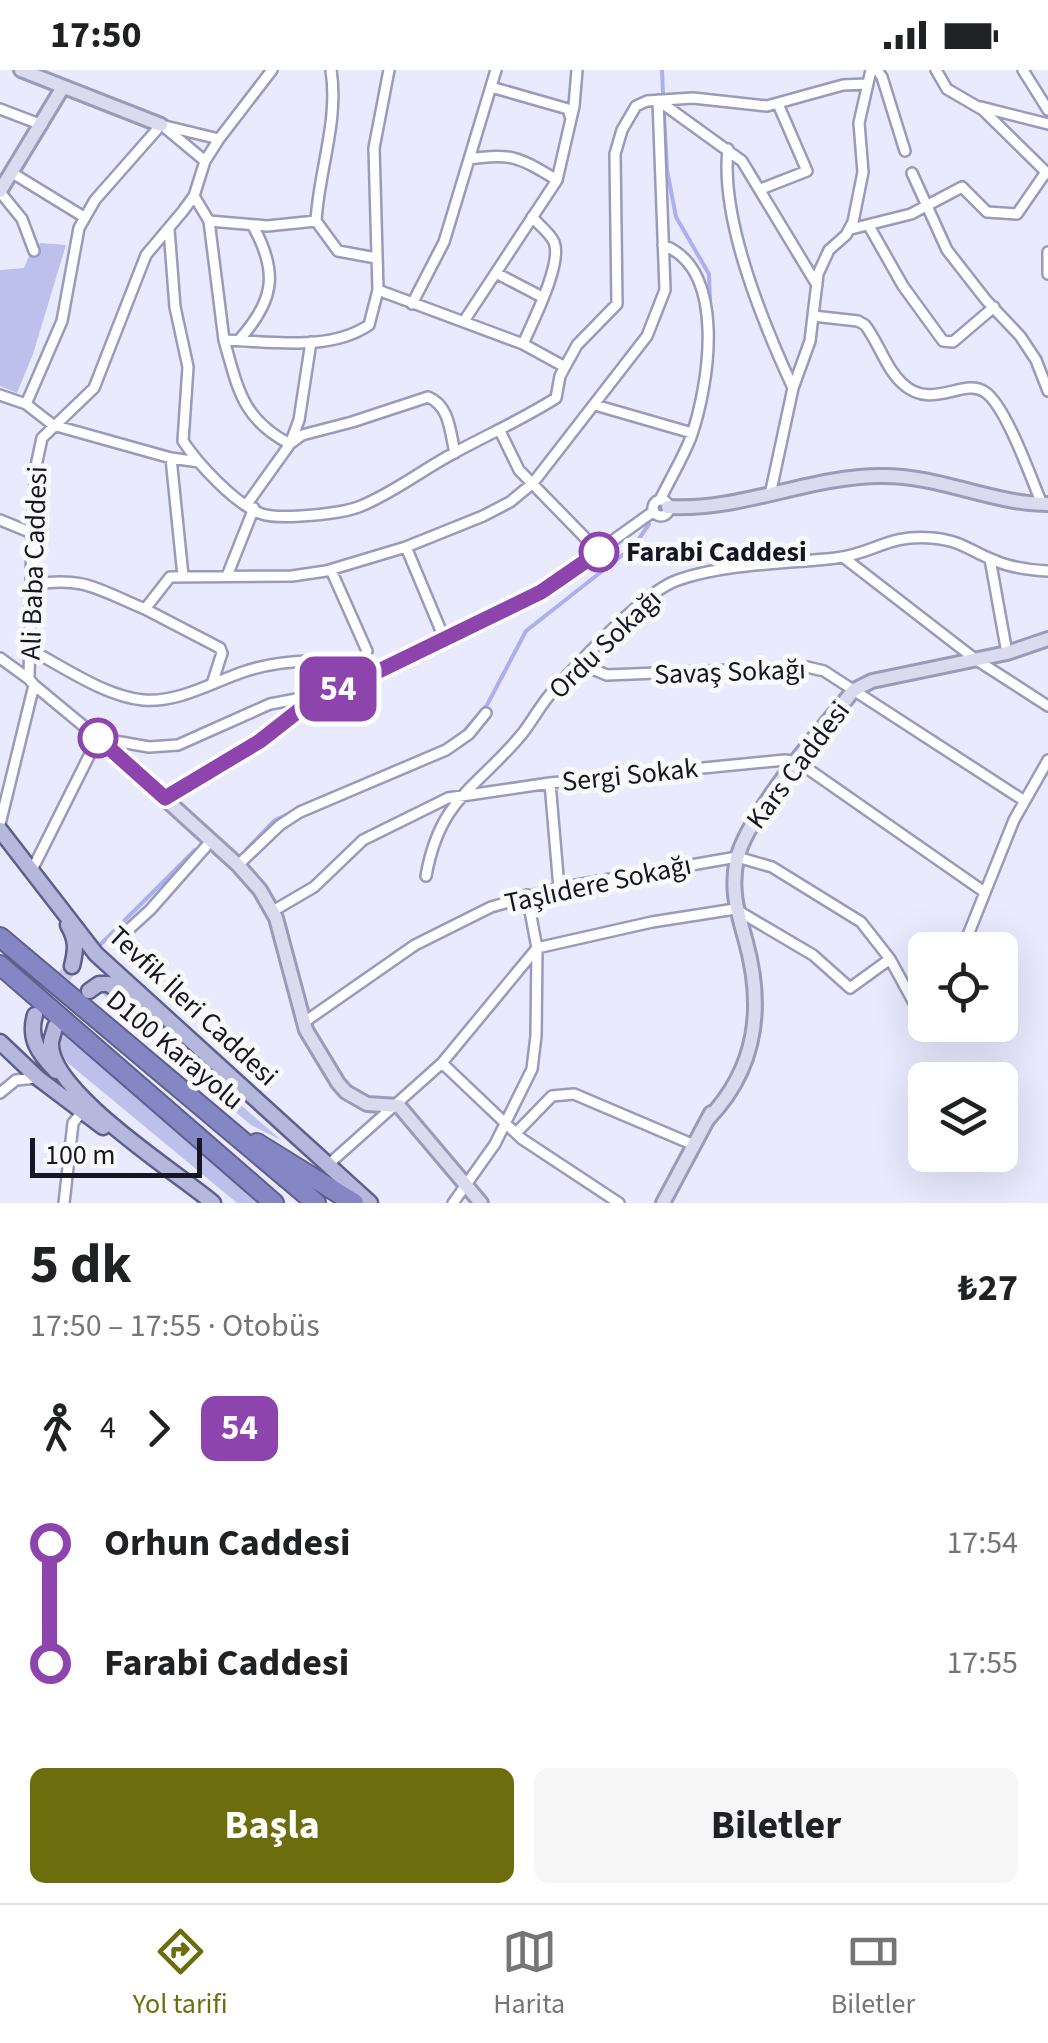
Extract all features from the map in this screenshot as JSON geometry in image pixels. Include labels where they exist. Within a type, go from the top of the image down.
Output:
[{"type":"highway","name":"D100 Karayolu","points":[[0,937],[316,1203]]},
{"type":"highway","name":"D100 Karayolu","points":[[0,966],[274,1203]]},
{"type":"highway","points":[[201,1108],[354,1203]]},
{"type":"main road","name":"Tevfik İleri Caddesi","points":[[0,827],[96,954],[330,1164],[366,1203]]},
{"type":"main road","points":[[0,844],[74,936],[72,966]]},
{"type":"main road","points":[[89,991],[99,984],[120,990],[366,1203]]},
{"type":"main road","points":[[35,1015],[32,1034],[37,1049],[74,1089],[102,1118],[211,1202]]},
{"type":"main road","points":[[55,1027],[50,1041],[52,1052],[74,1089]]},
{"type":"main road","points":[[0,1042],[80,1113],[175,1173]]},
{"type":"street","points":[[20,70],[161,125],[219,139]]},
{"type":"street","points":[[53,424],[83,402],[94,388],[146,255],[194,196],[205,161],[272,70]]},
{"type":"street","points":[[331,70],[335,106],[318,188],[316,221],[338,251],[376,258]]},
{"type":"street","points":[[224,340],[311,342],[346,338],[369,325],[378,290],[374,148],[389,70]]},
{"type":"street","points":[[412,304],[444,242],[496,70]]},
{"type":"street","points":[[464,321],[556,180],[571,122],[576,70]]},
{"type":"street","points":[[770,495],[792,388],[806,356],[817,285],[828,250],[850,229],[863,172],[858,133],[866,84],[874,70],[882,77],[905,151]]},
{"type":"street","points":[[850,229],[927,208],[962,187],[987,212],[1017,214],[1047,173],[983,110],[947,89],[936,70]]},
{"type":"street","points":[[1023,70],[1048,110]]},
{"type":"street","points":[[169,229],[175,307],[188,368],[183,441],[199,462],[262,514],[302,515],[356,508],[410,482],[454,453],[556,398],[565,367],[577,345],[617,304],[617,141],[636,106],[693,98],[746,106],[778,104],[827,88],[866,84]]},
{"type":"street","points":[[4,185],[63,87]]},
{"type":"street","points":[[491,87],[568,110],[571,122]]},
{"type":"street","points":[[658,100],[742,160],[817,285]]},
{"type":"street","points":[[145,609],[170,578],[292,576],[331,570],[406,547],[484,516],[533,483],[647,336],[665,290],[658,100]]},
{"type":"street","points":[[761,189],[807,170],[778,104]]},
{"type":"street","points":[[974,105],[1048,124]]},
{"type":"street","points":[[0,108],[42,126]]},
{"type":"street","points":[[161,125],[205,161]]},
{"type":"street","points":[[26,404],[62,320],[78,228],[94,200],[161,125]]},
{"type":"street","points":[[728,150],[727,200],[764,320],[792,388]]},
{"type":"street","points":[[469,159],[502,154],[527,162],[556,180]]},
{"type":"street","points":[[912,174],[947,250],[1020,336],[1036,360],[1048,392]]},
{"type":"street","points":[[4,185],[84,218]]},
{"type":"street","points":[[4,185],[34,250]]},
{"type":"street","points":[[194,196],[209,221],[224,340],[240,394],[252,418],[290,444]]},
{"type":"street","points":[[523,344],[555,255],[554,242],[532,217]]},
{"type":"street","points":[[209,221],[253,226],[316,221]]},
{"type":"street","points":[[239,340],[264,307],[271,277],[265,250],[253,226]]},
{"type":"street","points":[[869,226],[903,286],[943,341],[953,342],[994,308]]},
{"type":"street","points":[[98,738],[149,748],[178,745],[259,708],[323,694],[541,592],[654,511],[662,515],[692,434],[703,382],[708,320],[704,289],[686,259],[663,245]]},
{"type":"street","points":[[1048,252],[1048,274]]},
{"type":"street","points":[[496,273],[542,296]]},
{"type":"street","points":[[378,290],[523,344],[565,367]]},
{"type":"street","points":[[664,504],[716,506],[828,481],[892,476],[926,479],[1010,502],[1045,504],[1006,422],[986,392],[973,388],[940,396],[918,394],[902,383],[865,325],[813,316]]},
{"type":"street","points":[[227,576],[250,506],[290,444],[299,420],[311,342]]},
{"type":"street","points":[[1036,360],[1048,352]]},
{"type":"street","points":[[0,395],[26,404],[53,424],[171,458],[199,462]]},
{"type":"street","points":[[290,444],[302,435],[428,397],[438,401],[444,410],[454,453]]},
{"type":"street","points":[[595,405],[692,434]]},
{"type":"street","name":"Ali Baba Caddesi","points":[[0,827],[32,682],[32,533],[39,448],[44,432],[53,424]]},
{"type":"street","points":[[500,431],[519,470],[599,552]]},
{"type":"street","points":[[171,458],[183,576]]},
{"type":"street","points":[[0,520],[32,533]]},
{"type":"street","name":"Ordu Sokağı","points":[[426,876],[444,818],[463,794],[512,745],[554,690],[626,618],[678,580],[843,557],[884,542],[921,537],[955,541],[990,559],[1048,571]]},
{"type":"street","points":[[406,547],[444,638]]},
{"type":"street","points":[[843,557],[974,659],[1048,706]]},
{"type":"street","points":[[990,559],[1007,652]]},
{"type":"street","points":[[331,570],[367,651]]},
{"type":"street","points":[[31,585],[61,580],[82,582],[220,648],[222,654],[212,684]]},
{"type":"street","name":"Kars Caddesi","points":[[663,1203],[708,1119],[742,1071],[756,1027],[753,970],[737,915],[737,857],[752,824],[854,690],[872,682],[1048,639]]},
{"type":"street","points":[[29,649],[120,696],[146,700],[171,698],[264,666],[357,664],[378,670]]},
{"type":"street","points":[[0,658],[98,738],[238,865],[273,911],[304,1022],[318,1055],[346,1092],[368,1104],[393,1105],[409,1116],[480,1203]]},
{"type":"street","name":"Savaş Sokağı","points":[[580,664],[607,674],[808,667],[835,675],[1023,800]]},
{"type":"street","points":[[165,798],[260,741],[323,694]]},
{"type":"street","points":[[238,865],[280,825],[300,812],[446,750],[469,734],[486,713]]},
{"type":"street","points":[[32,870],[98,738]]},
{"type":"street","points":[[968,932],[1023,800],[1048,760]]},
{"type":"street","name":"Sergi Sokak","points":[[273,911],[314,886],[363,840],[421,810],[463,794],[550,782],[760,762],[798,762]]},
{"type":"street","points":[[798,762],[983,891]]},
{"type":"street","points":[[550,782],[559,888]]},
{"type":"street","points":[[115,942],[150,910],[211,841]]},
{"type":"street","points":[[737,857],[772,868],[861,922],[890,958],[908,992]]},
{"type":"street","name":"Taşlıdere Sokağı","points":[[304,1022],[428,938],[491,907],[559,888],[737,857]]},
{"type":"street","points":[[453,1203],[495,1144],[527,1080],[534,1055],[536,948],[527,895]]},
{"type":"street","points":[[330,1164],[442,1063],[536,948],[652,922],[737,915],[813,955],[850,988],[890,958]]},
{"type":"street","points":[[442,1063],[516,1133],[618,1203]]},
{"type":"street","points":[[0,1093],[16,1080],[38,1078]]},
{"type":"street","points":[[516,1133],[552,1096],[574,1094],[694,1145]]},
{"type":"street","points":[[64,1203],[73,1123],[80,1113]]},
{"type":"shaded area","points":[[41,243],[66,245],[17,393],[0,386],[0,270],[24,268],[31,251]]},
{"type":"shaded area","points":[[107,988],[281,1140],[251,1125],[114,1009],[102,992]]},
{"type":"shaded area","points":[[61,1031],[266,1203],[237,1203],[68,1063],[55,1047]]},
{"type":"waterway","points":[[662,70],[663,93]]},
{"type":"waterway","points":[[664,115],[667,170],[676,217],[709,274],[711,330]]},
{"type":"waterway","points":[[459,737],[487,705],[526,631],[634,546],[649,524]]},
{"type":"waterway","points":[[246,850],[275,820],[291,813]]},
{"type":"waterway","points":[[101,944],[195,850]]},
{"type":"tunnel","points":[[39,1010],[72,966]]},
{"type":"bus line","name":"54","points":[[98,738],[165,798],[260,741],[323,694],[350,685],[541,592],[599,552]]},
{"type":"place","name":"Farabi̇ Caddesi̇","points":[[599,552]]}]
